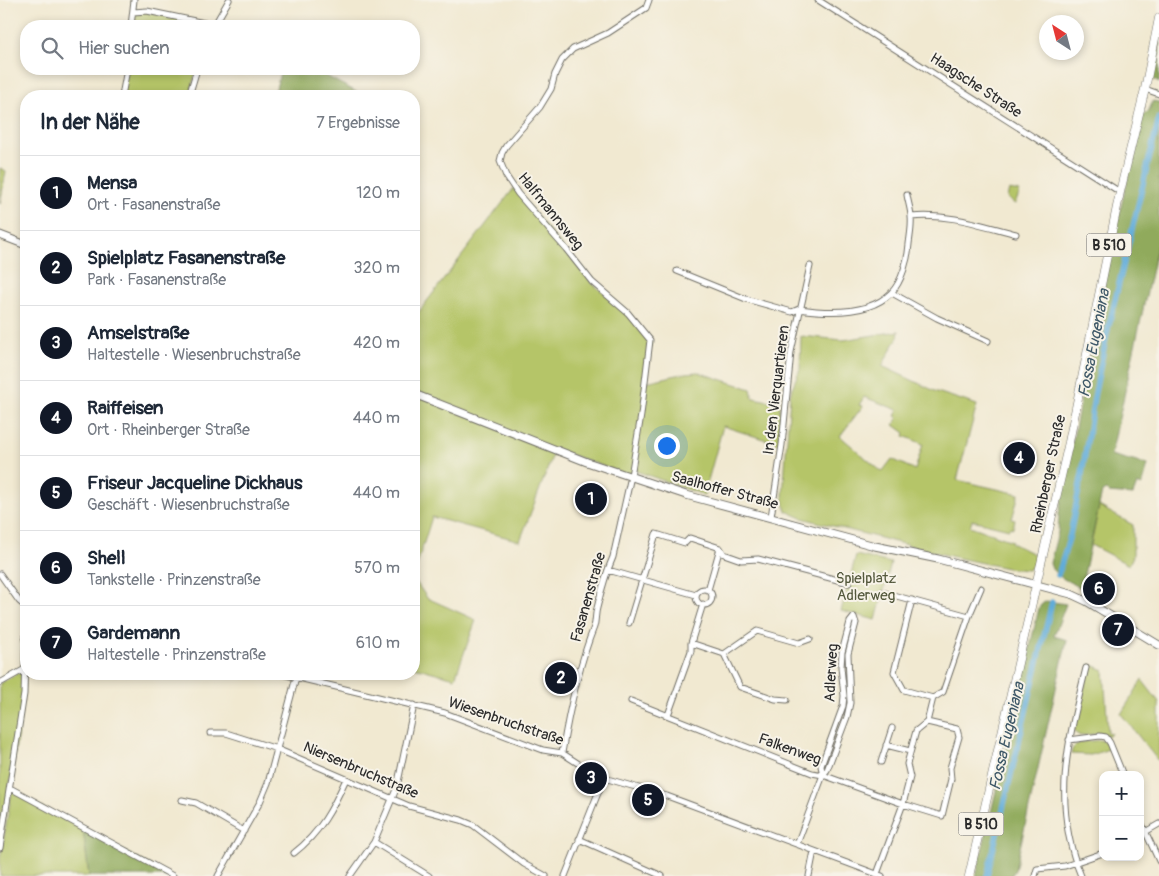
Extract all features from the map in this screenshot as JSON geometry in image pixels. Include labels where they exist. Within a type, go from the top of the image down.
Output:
[{"type":"main road","name":"Rheinberger Straße","points":[[969,876],[1073,426],[1120,192],[1145,89],[1159,18]]},
{"type":"main road","points":[[0,235],[20,243]]},
{"type":"main road","name":"Saalhoffer Straße","points":[[420,396],[587,462],[686,495],[875,546],[1038,584],[1079,597],[1159,645]]},
{"type":"street","points":[[132,20],[134,0]]},
{"type":"street","points":[[217,20],[229,0]]},
{"type":"street","name":"Halfmannsweg","points":[[630,476],[641,415],[650,340],[628,313],[592,282],[518,194],[506,176],[500,161],[506,146],[540,107],[551,89],[562,60],[573,49],[608,33],[646,8],[649,0]]},
{"type":"street","name":"Haagsche Straße","points":[[818,0],[1120,192]]},
{"type":"street","points":[[133,12],[147,11],[187,20]]},
{"type":"street","points":[[123,90],[125,75]]},
{"type":"street","points":[[191,90],[195,75]]},
{"type":"street","points":[[1145,89],[1159,94]]},
{"type":"street","points":[[677,271],[746,299],[792,312],[799,309],[824,312],[847,311],[867,306],[883,299],[892,292],[904,270],[908,255],[911,217],[906,195]]},
{"type":"street","points":[[911,217],[928,215],[947,216],[1016,234]]},
{"type":"street","name":"In den Vierquartieren","points":[[771,517],[782,445],[789,365],[799,309],[810,266]]},
{"type":"street","points":[[892,292],[937,318],[988,341]]},
{"type":"street","name":"Fasanenstraße","points":[[562,753],[589,635],[594,627],[596,610],[613,557],[630,476]]},
{"type":"street","points":[[629,623],[656,534],[685,542],[690,538],[720,548],[724,554],[741,560],[758,559],[849,583]]},
{"type":"street","points":[[708,590],[700,590],[696,595],[697,601],[703,604],[708,603],[711,598],[708,590],[720,548]]},
{"type":"street","points":[[608,570],[696,595]]},
{"type":"street","points":[[0,574],[20,602]]},
{"type":"street","points":[[879,875],[910,777],[907,764],[916,731],[927,722],[934,698],[943,692],[969,616],[981,588]]},
{"type":"street","points":[[882,592],[969,616]]},
{"type":"street","points":[[912,600],[894,672],[904,690],[934,698]]},
{"type":"street","points":[[668,715],[692,650],[691,643],[703,604]]},
{"type":"street","name":"Adlerweg","points":[[797,844],[847,717],[850,703],[848,654],[856,623],[854,617],[850,622],[842,652],[843,706],[820,766],[823,775]]},
{"type":"street","points":[[724,654],[757,631],[799,643],[810,639]]},
{"type":"street","points":[[691,643],[724,654],[740,687],[775,699],[787,700]]},
{"type":"street","points":[[1081,876],[1068,830],[1064,800],[1065,765],[1069,740],[1086,668]]},
{"type":"street","points":[[0,683],[20,672]]},
{"type":"street","points":[[0,848],[25,680]]},
{"type":"street","points":[[218,876],[260,802],[268,783],[295,680]]},
{"type":"street","name":"Wiesenbruchstraße","points":[[309,680],[414,705],[452,716],[543,750],[562,753],[604,778],[667,796],[879,875]]},
{"type":"street","name":"Falkenweg","points":[[631,701],[812,773],[823,775],[942,816],[952,779],[950,768],[959,737],[956,729],[927,722]]},
{"type":"street","points":[[350,876],[374,842],[393,800],[414,705]]},
{"type":"street","points":[[881,762],[892,728]]},
{"type":"street","name":"Niersenbruchstraße","points":[[210,733],[226,733],[277,749],[393,800],[461,820],[473,826],[524,864],[546,876]]},
{"type":"street","points":[[1069,740],[1106,737],[1121,771]]},
{"type":"street","points":[[886,745],[910,751]]},
{"type":"street","points":[[565,876],[604,778]]},
{"type":"street","points":[[294,853],[306,844],[324,822],[346,779]]},
{"type":"street","points":[[10,788],[173,876]]},
{"type":"street","points":[[182,800],[196,803],[244,831]]},
{"type":"street","points":[[1144,833],[1159,824]]},
{"type":"street","points":[[1144,836],[1159,861]]},
{"type":"street","points":[[579,839],[662,876]]},
{"type":"street","points":[[374,842],[429,876]]},
{"type":"street","points":[[809,876],[814,851]]},
{"type":"street","points":[[1035,876],[1037,869],[1056,868],[1099,854]]},
{"type":"green space","points":[[147,11],[187,20],[132,20],[133,12]]},
{"type":"green space","points":[[1159,40],[1159,83],[1153,79]]},
{"type":"green space","points":[[126,75],[195,75],[191,90],[123,90]]},
{"type":"green space","points":[[279,75],[324,75],[353,90],[276,90]]},
{"type":"green space","points":[[1153,101],[1159,102],[1159,237],[1111,455],[1148,465],[1142,486],[1137,484],[1133,495],[1109,493],[1106,490],[1102,492],[1081,588],[1054,572],[1050,563],[1058,532],[1059,513],[1119,213],[1143,114],[1148,112]]},
{"type":"green space","points":[[0,168],[6,171],[0,204]]},
{"type":"green space","points":[[514,188],[593,284],[628,313],[651,342],[646,382],[698,372],[751,389],[753,398],[780,403],[779,444],[723,426],[704,495],[633,470],[631,476],[555,449],[520,541],[432,517],[420,555],[420,310]]},
{"type":"green space","points":[[1009,190],[1020,192],[1015,204],[1007,198]]},
{"type":"green space","points":[[899,331],[898,337],[882,366],[937,392],[977,405],[957,480],[1019,494],[1012,519],[1015,520],[1013,528],[1010,527],[1009,529],[972,520],[970,526],[1012,541],[1011,543],[1036,555],[1033,565],[1028,570],[1007,568],[958,558],[802,518],[786,511],[783,496],[790,396],[800,369],[801,336],[843,340]],"holes":[[[864,397],[898,410],[895,416],[898,418],[894,425],[905,433],[904,436],[923,444],[915,470],[892,459],[882,472],[840,436],[863,406],[859,405]]]},
{"type":"green space","points":[[1099,506],[1133,525],[1133,556],[1129,565],[1091,545]]},
{"type":"green space","name":"Spielplatz Adlerweg","points":[[856,555],[891,563],[876,620],[841,611]]},
{"type":"green space","points":[[420,588],[427,598],[476,620],[455,678],[420,669]]},
{"type":"green space","points":[[1046,601],[1066,604],[1054,636],[1067,640],[1015,870],[1011,876],[976,876],[1039,608]]},
{"type":"green space","points":[[1090,664],[1104,670],[1108,733],[1111,733],[1109,736],[1101,733],[1080,736],[1074,732]]},
{"type":"green space","points":[[20,672],[20,680],[25,680],[0,848],[0,683]]},
{"type":"green space","points":[[1142,680],[1159,702],[1159,762],[1121,714]]},
{"type":"green space","points":[[1100,740],[1106,742],[1109,749],[1091,755],[1071,754],[1072,749],[1078,744]]},
{"type":"green space","points":[[12,791],[83,829],[89,876],[0,876],[0,859]]},
{"type":"green space","points":[[83,829],[170,876],[89,876]]},
{"type":"waterway","name":"Fossa Eugeniana","points":[[1058,575],[1070,535],[1108,329],[1159,118]]},
{"type":"waterway","name":"Fossa Eugeniana","points":[[987,876],[1052,602]]},
{"type":"place","name":"Raiffeisen","points":[[1019,458]]},
{"type":"place","name":"Mensa","points":[[591,499]]},
{"type":"place","name":"Shell","points":[[1099,589]]},
{"type":"place","name":"Gardemann","points":[[1118,630]]},
{"type":"place","name":"Spielplatz Fasanenstraße","points":[[561,678]]},
{"type":"place","name":"Amselstraße","points":[[591,778]]},
{"type":"place","name":"Friseur Jacqueline Dickhaus","points":[[648,800]]}]
